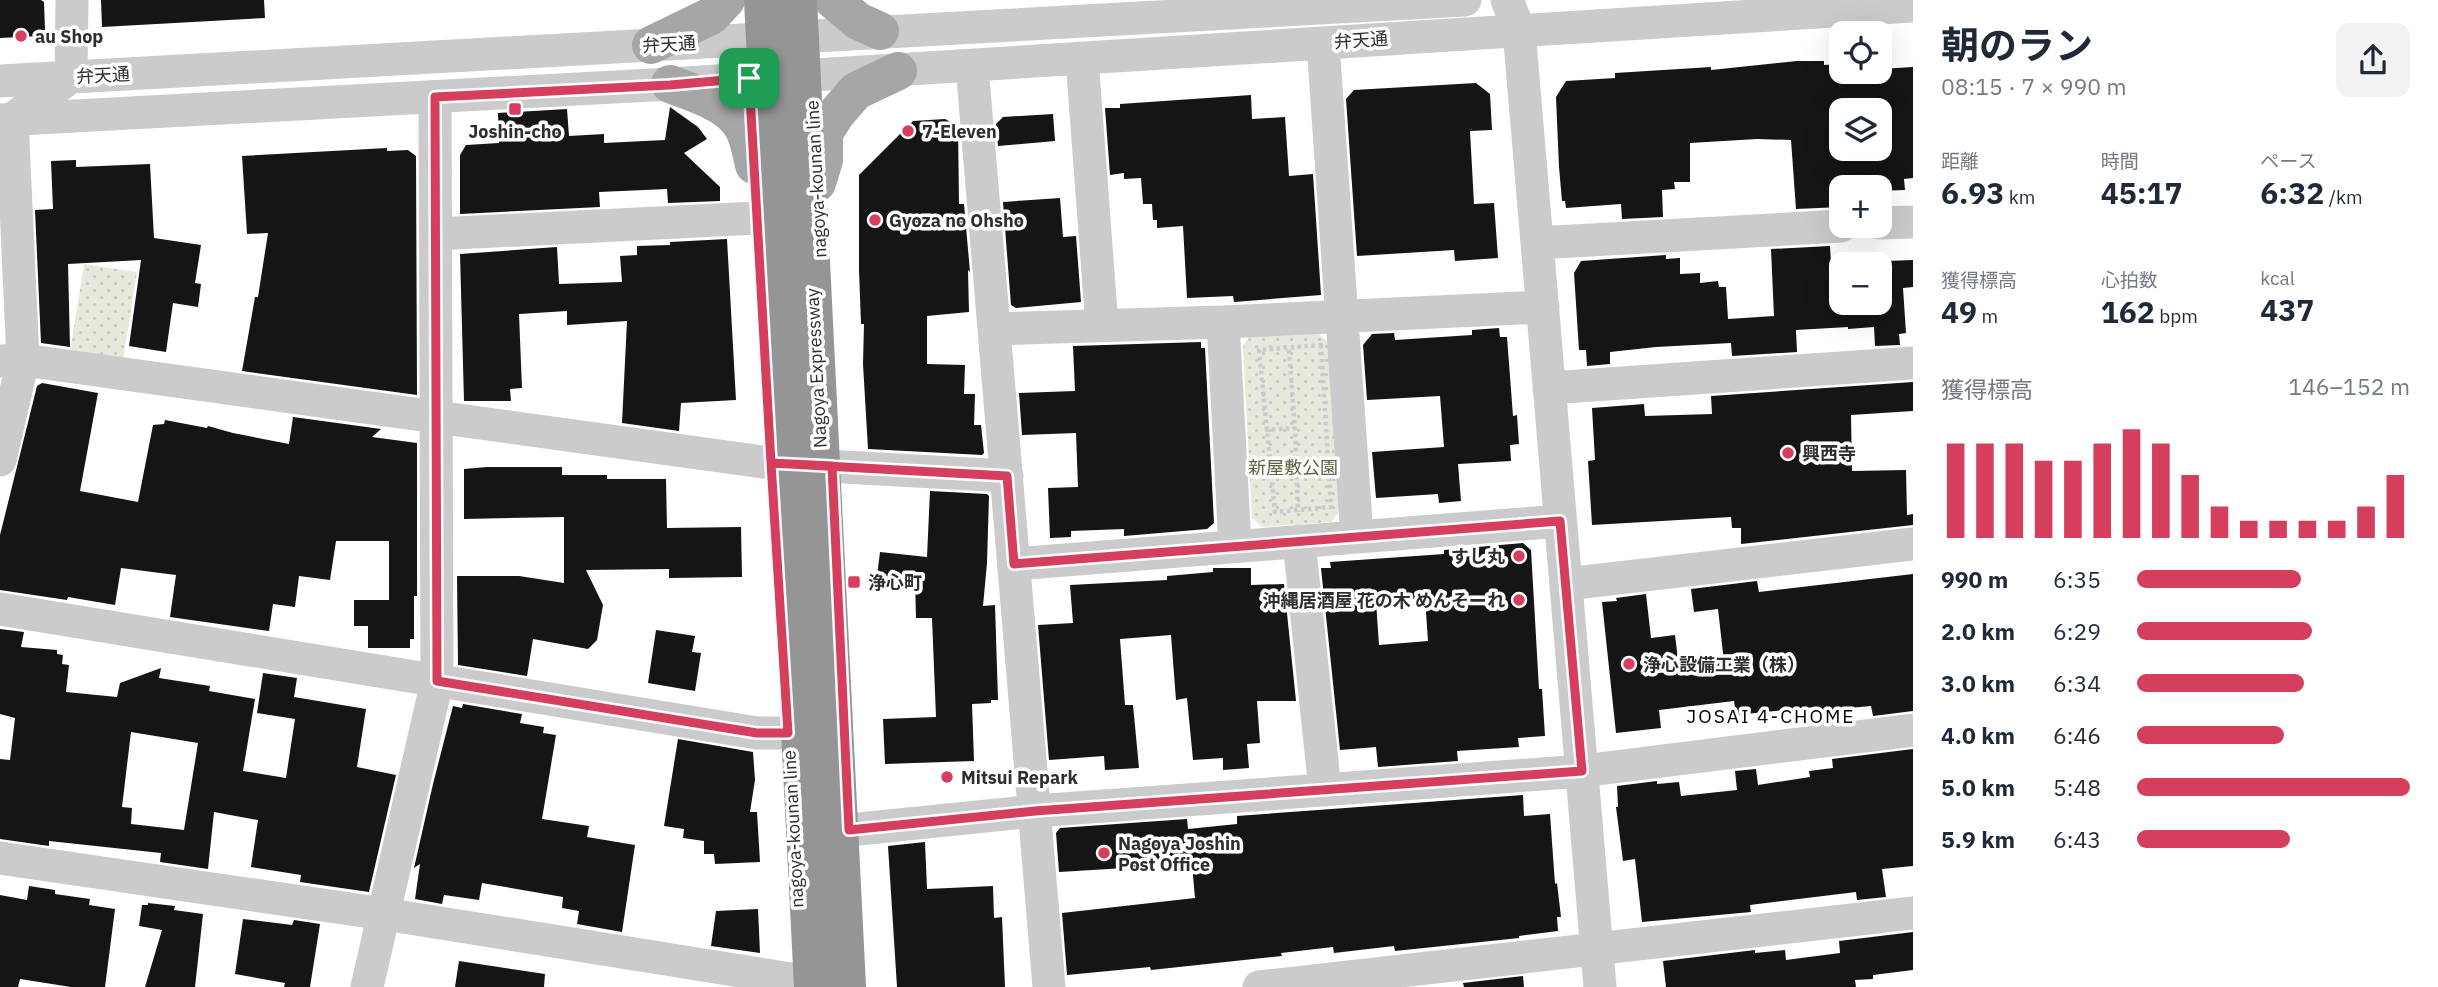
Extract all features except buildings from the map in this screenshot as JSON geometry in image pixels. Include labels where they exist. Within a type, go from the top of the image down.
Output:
[{"type":"highway","name":"Nagoya Expressway","points":[[764,0],[806,985]]},
{"type":"highway","name":"Nagoya Expressway","points":[[798,0],[847,987]]},
{"type":"main road","points":[[651,45],[711,16],[726,0]]},
{"type":"main road","name":"nagoya-kounan line","points":[[746,0],[771,463],[806,985]]},
{"type":"main road","points":[[833,0],[858,21],[880,31]]},
{"type":"main road","name":"nagoya-kounan line","points":[[807,18],[857,987]]},
{"type":"main road","points":[[817,183],[824,160],[824,132],[836,114],[856,91],[898,71]]},
{"type":"main road","points":[[670,85],[715,102],[728,111],[747,134],[753,163]]},
{"type":"street","points":[[0,460],[11,361],[6,120],[71,77],[72,0]]},
{"type":"street","name":"弁天通","points":[[0,81],[748,40],[807,18],[880,31],[983,13],[1465,0]]},
{"type":"street","name":"弁天通","points":[[6,120],[670,85],[1322,43],[1513,15],[1913,6]]},
{"type":"street","points":[[1513,15],[1543,307],[1600,987]]},
{"type":"street","points":[[1322,43],[1357,537]]},
{"type":"street","points":[[1082,59],[1102,326]]},
{"type":"street","points":[[972,66],[1049,987]]},
{"type":"street","points":[[367,987],[437,681],[435,97]]},
{"type":"street","points":[[436,234],[757,218]]},
{"type":"street","points":[[1892,223],[1913,222]]},
{"type":"street","points":[[1537,243],[1829,227]]},
{"type":"street","points":[[995,329],[1223,323],[1287,334],[1342,317],[1543,307]]},
{"type":"street","points":[[1223,323],[1236,546]]},
{"type":"street","points":[[11,361],[771,463],[1007,476]]},
{"type":"street","points":[[1549,387],[1913,363]]},
{"type":"street","points":[[1014,564],[1236,546],[1299,526],[1357,537],[1560,521]]},
{"type":"street","points":[[1299,526],[1325,790]]},
{"type":"street","points":[[1566,584],[1913,544]]},
{"type":"street","points":[[0,609],[757,733],[788,733]]},
{"type":"street","points":[[849,830],[1035,811],[1582,771],[1913,730]]},
{"type":"street","points":[[0,858],[384,914],[806,985]]},
{"type":"street","points":[[1259,987],[1913,913]]},
{"type":"path","points":[[1287,334],[1295,428],[1299,526]]},
{"type":"path","points":[[1287,334],[1321,345],[1331,507],[1299,526],[1275,512],[1259,350],[1287,334]]},
{"type":"green space","points":[[84,264],[137,272],[123,360],[70,352]]},
{"type":"green space","name":"新屋敷公園","points":[[1316,331],[1328,342],[1340,511],[1331,522],[1262,527],[1252,518],[1243,345],[1251,335]]},
{"type":"place","name":"au Shop","points":[[21,36]]},
{"type":"place","name":"Joshin-cho","points":[[515,109]]},
{"type":"place","name":"7-Eleven","points":[[908,131]]},
{"type":"place","name":"Gyoza no Ohsho","points":[[875,220]]},
{"type":"place","name":"興西寺","points":[[1788,453]]},
{"type":"place","name":"すし丸","points":[[1519,556]]},
{"type":"place","name":"浄心町","points":[[854,582]]},
{"type":"place","name":"沖縄居酒屋 花の木 めんそーれ","points":[[1519,600]]},
{"type":"place","name":"浄心設備工業（株）","points":[[1629,664]]},
{"type":"place","name":"Mitsui Repark","points":[[947,777]]},
{"type":"place","name":"Nagoya Joshin Post Office","points":[[1104,853]]},
{"type":"district","name":"JOSAI 4-CHOME","points":[[1771,716]]},
{"type":"route","points":[[749,78],[670,85],[435,97],[437,681],[757,733],[788,733],[771,463],[1007,476],[1014,564],[1560,521],[1582,771],[1035,811],[849,830],[832,466],[771,463],[749,78]]}]
